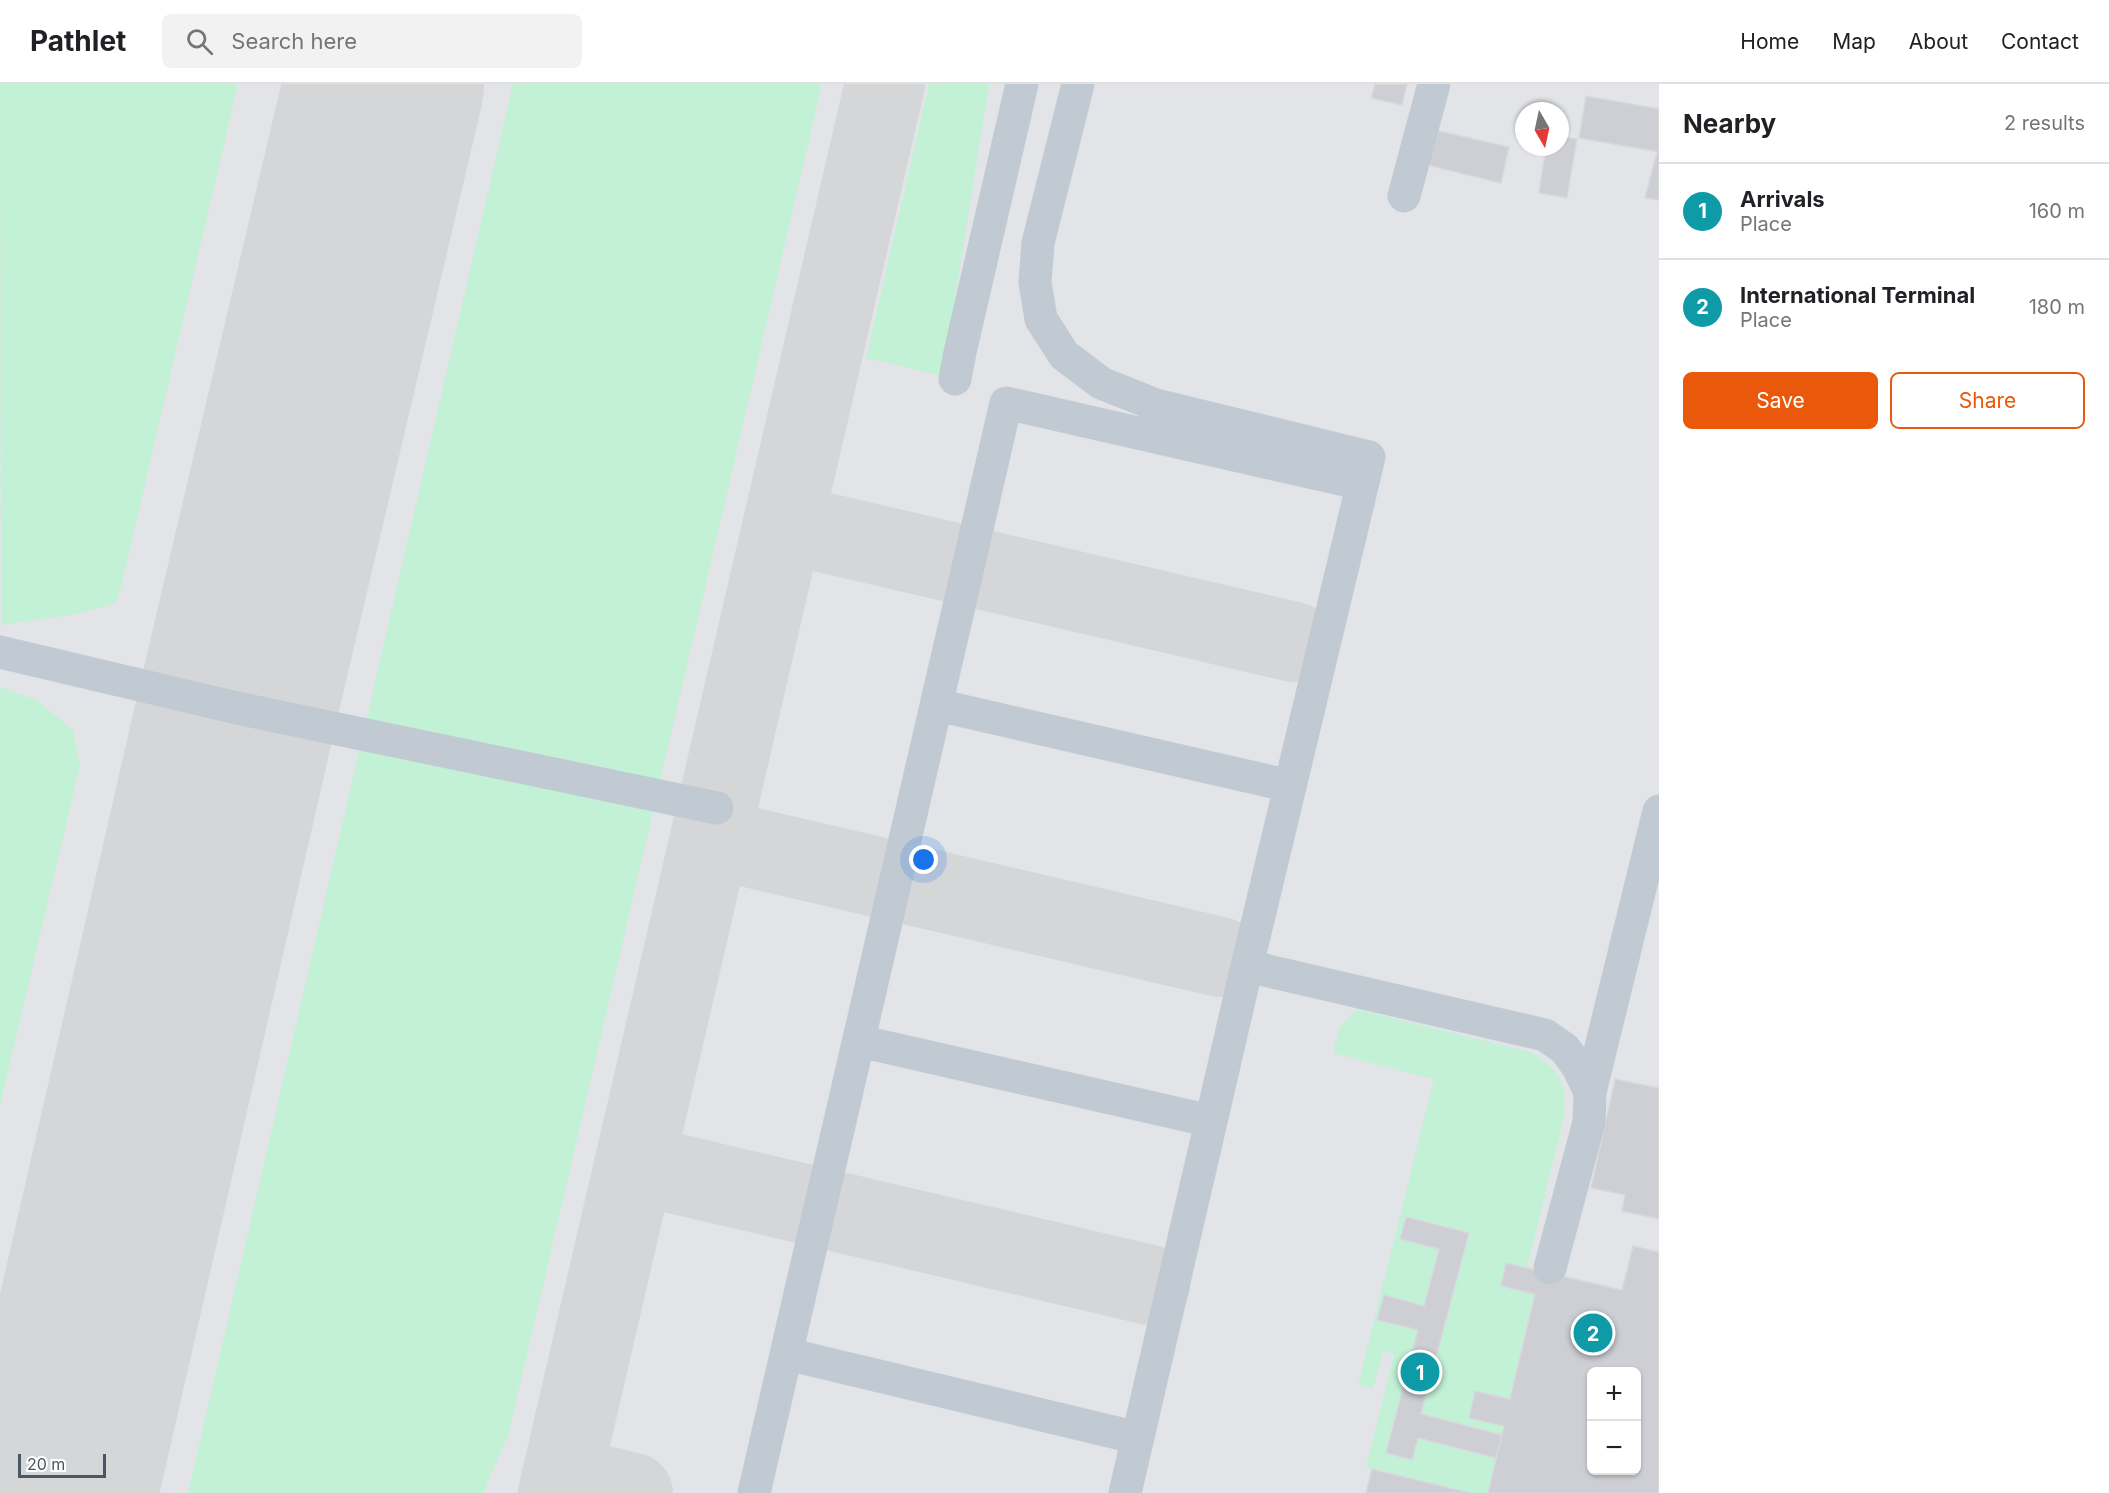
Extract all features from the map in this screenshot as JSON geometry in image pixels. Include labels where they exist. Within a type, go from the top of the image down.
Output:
[{"type":"lane","points":[[955,379],[1022,84]]},
{"type":"lane","points":[[1078,84],[1038,243],[1035,282],[1041,319],[1064,355],[1101,384],[1156,405],[1369,457],[1247,966],[1125,1493]]},
{"type":"lane","points":[[1404,196],[1434,84]]},
{"type":"lane","points":[[754,1493],[1006,403],[1362,484]]},
{"type":"lane","points":[[0,652],[237,708],[717,808]]},
{"type":"lane","points":[[937,705],[1290,786]]},
{"type":"lane","points":[[1550,1268],[1588,1122],[1590,1092],[1659,811]]},
{"type":"lane","points":[[1247,966],[1545,1035],[1565,1048],[1578,1067],[1590,1092]]},
{"type":"lane","points":[[859,1041],[1211,1121]]},
{"type":"lane","points":[[787,1354],[1138,1438]]},
{"type":"shaded area","points":[[0,84],[1659,84],[1659,1493],[0,1493]]},
{"type":"green space","points":[[0,84],[238,84],[116,603],[77,614],[1,625]]},
{"type":"green space","points":[[513,84],[822,84],[508,1436],[483,1493],[188,1493]]},
{"type":"green space","points":[[929,84],[989,84],[943,376],[866,358]]},
{"type":"green space","points":[[0,687],[36,700],[73,730],[80,765],[0,1105]]},
{"type":"green space","points":[[1356,1009],[1529,1052],[1549,1066],[1558,1076],[1563,1087],[1564,1107],[1561,1130],[1527,1267],[1506,1263],[1501,1285],[1535,1294],[1510,1399],[1476,1391],[1469,1418],[1504,1426],[1502,1435],[1421,1414],[1468,1233],[1406,1217],[1401,1239],[1439,1249],[1424,1306],[1384,1295],[1377,1319],[1418,1330],[1386,1453],[1412,1460],[1418,1438],[1496,1458],[1488,1493],[1470,1493],[1366,1467],[1394,1354],[1383,1351],[1373,1389],[1358,1385],[1434,1079],[1333,1053],[1339,1028]]},
{"type":"building","points":[[1375,84],[1407,84],[1402,105],[1371,98]]},
{"type":"building","points":[[1586,96],[1659,109],[1659,152],[1579,138]]},
{"type":"building","points":[[1435,130],[1509,147],[1501,183],[1427,165]]},
{"type":"building","points":[[1569,138],[1577,139],[1567,198],[1539,193],[1545,156],[1569,156]]},
{"type":"building","points":[[1657,152],[1659,152],[1659,200],[1645,198]]},
{"type":"building","points":[[1615,1079],[1659,1088],[1659,1219],[1622,1211],[1625,1195],[1591,1188]]},
{"type":"building","points":[[1406,1217],[1469,1233],[1421,1414],[1502,1435],[1496,1458],[1418,1438],[1412,1460],[1386,1453],[1418,1330],[1377,1320],[1384,1295],[1424,1306],[1439,1249],[1400,1239]]},
{"type":"building","points":[[1633,1246],[1659,1252],[1659,1493],[1488,1493],[1504,1426],[1469,1418],[1475,1391],[1510,1399],[1535,1294],[1501,1286],[1506,1263],[1622,1290]]},
{"type":"building","points":[[1372,1469],[1470,1493],[1366,1493]]},
{"type":"taxiway","points":[[558,1493],[885,84]]},
{"type":"taxiway","points":[[783,523],[1294,642]]},
{"type":"taxiway","points":[[710,838],[1220,957]]},
{"type":"taxiway","points":[[634,1164],[1150,1285]]},
{"type":"taxiway","points":[[562,1476],[633,1493]]},
{"type":"runway","points":[[57,1493],[237,708],[384,84]]},
{"type":"place","name":"International Terminal","points":[[1593,1333]]},
{"type":"place","name":"Arrivals","points":[[1420,1372]]}]
